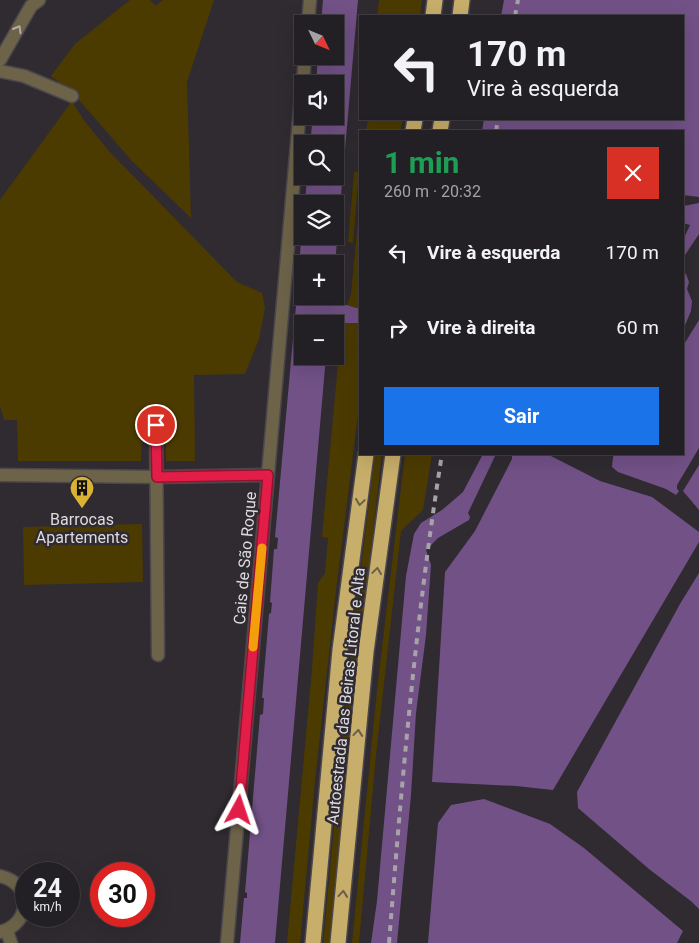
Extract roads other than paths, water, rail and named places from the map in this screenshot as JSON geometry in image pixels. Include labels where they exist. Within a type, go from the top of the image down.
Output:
[{"type":"highway","points":[[433,15],[436,0]]},
{"type":"highway","points":[[460,15],[462,0]]},
{"type":"highway","name":"Autoestrada das Beiras Litoral e Alta","points":[[313,943],[340,650],[366,455]]},
{"type":"highway","name":"Autoestrada das Beiras Litoral e Alta","points":[[338,943],[366,652],[393,455]]},
{"type":"street","points":[[0,60],[31,6],[39,0]]},
{"type":"street","points":[[309,15],[310,0]]},
{"type":"street","points":[[0,71],[24,76],[72,96]]},
{"type":"street","name":"Cais de São Roque","points":[[227,943],[299,125]]},
{"type":"street","points":[[156,425],[158,655]]},
{"type":"street","points":[[0,475],[157,477],[268,475]]},
{"type":"street","points":[[0,876],[7,877],[15,882],[21,890],[24,899],[21,918],[15,925],[3,931],[11,943]]},
{"type":"railway","points":[[515,15],[518,0]]},
{"type":"railway","points":[[496,130],[498,120]]},
{"type":"railway","points":[[389,943],[417,637],[442,455]]},
{"type":"place","name":"Barrocas Apartements","points":[[82,509]]}]
